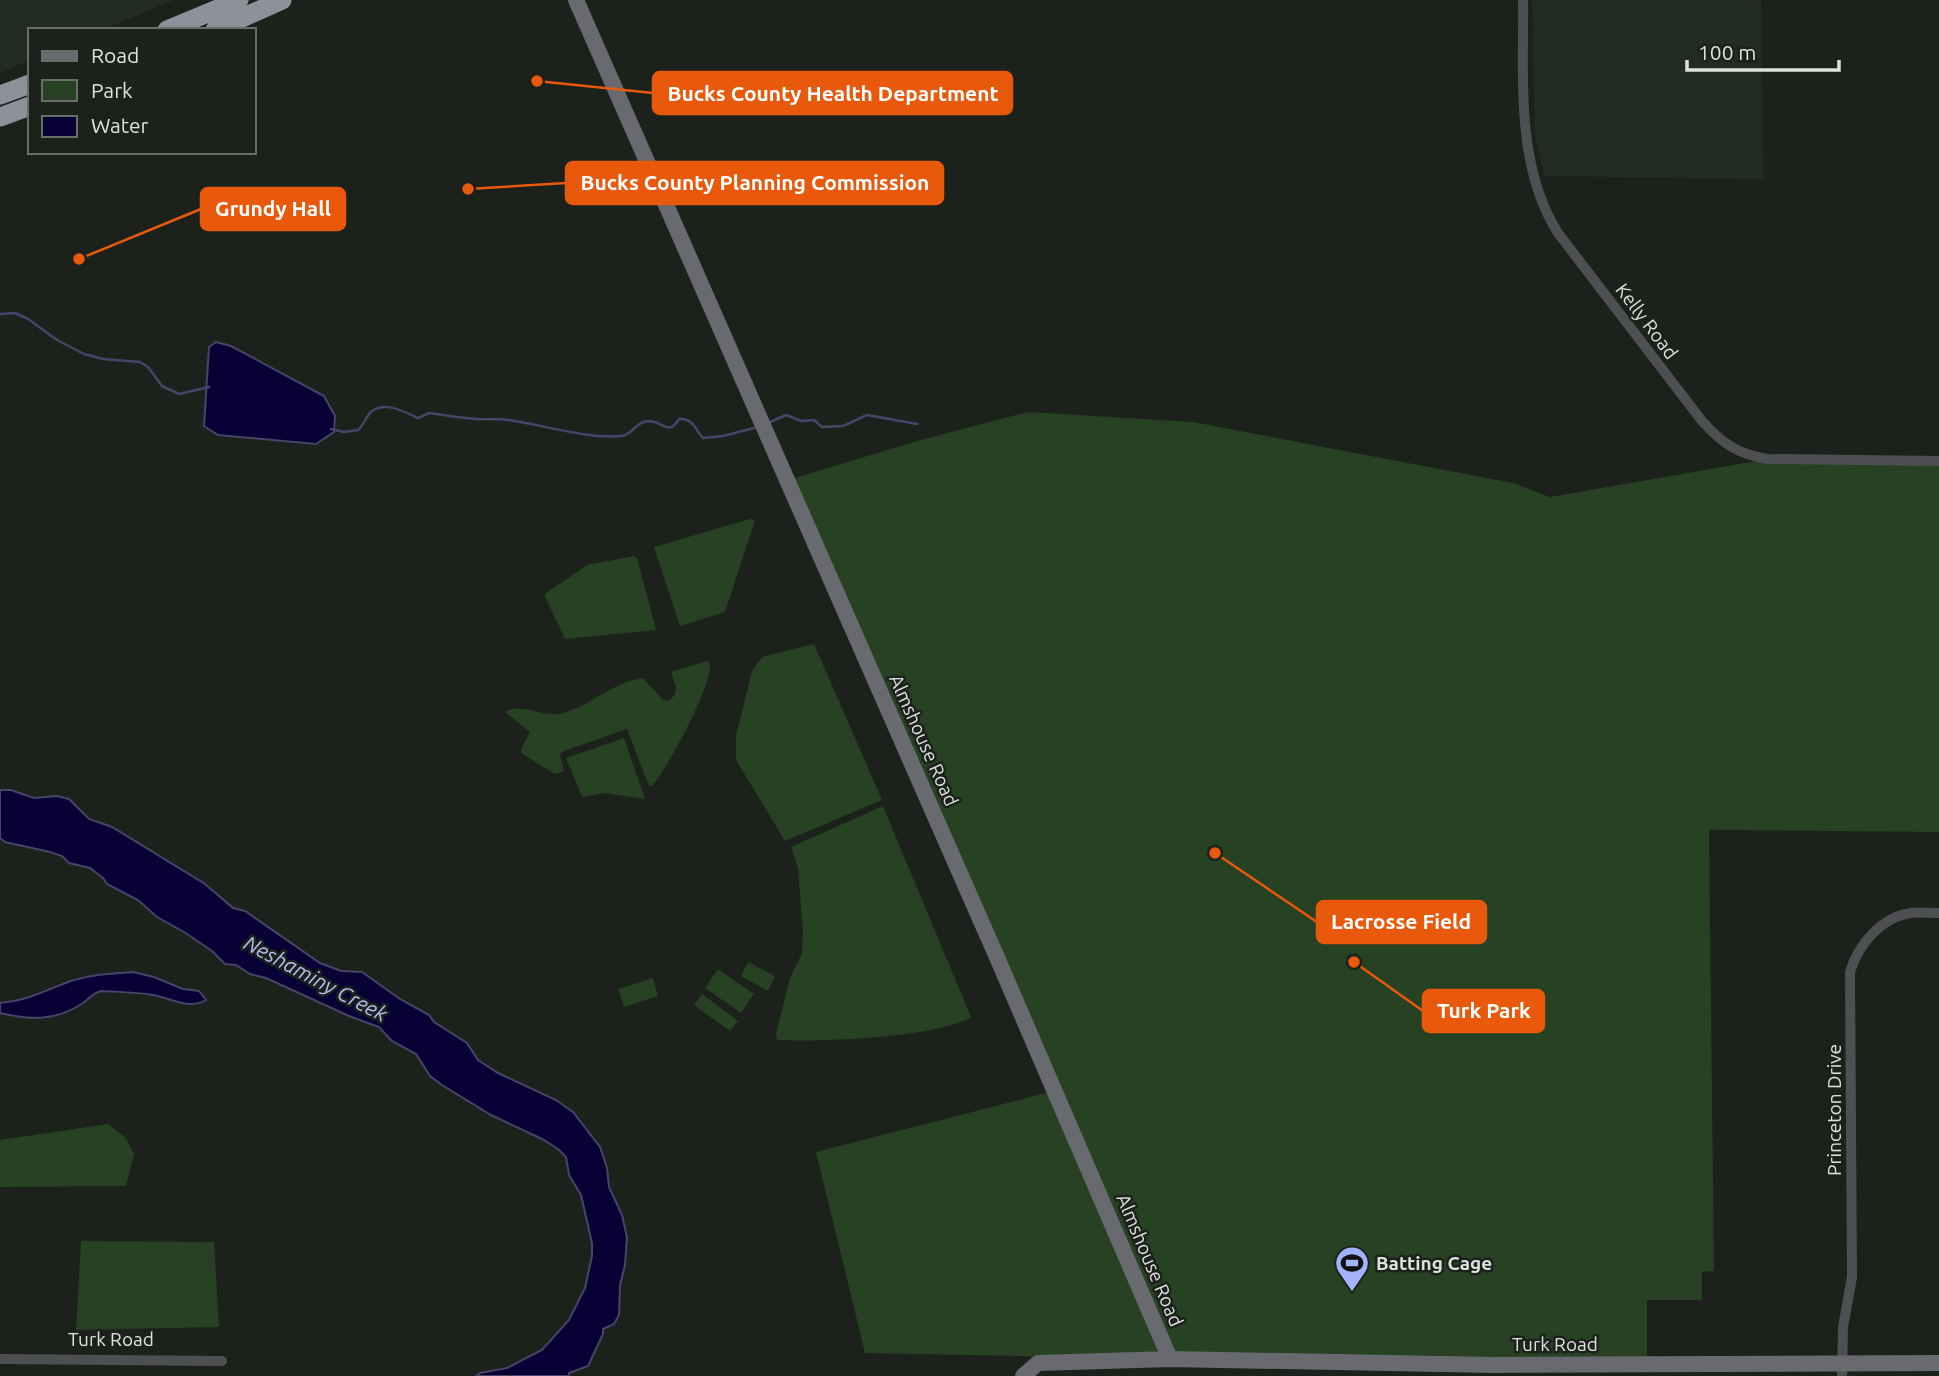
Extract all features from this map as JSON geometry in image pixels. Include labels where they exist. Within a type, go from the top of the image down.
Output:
[{"type":"highway","points":[[172,28],[239,0]]},
{"type":"highway","points":[[219,28],[282,0]]},
{"type":"highway","points":[[0,95],[28,85]]},
{"type":"highway","points":[[0,117],[28,107]]},
{"type":"street","name":"Almshouse Road","points":[[576,0],[999,962],[1170,1359]]},
{"type":"street","name":"Kelly Road","points":[[1523,0],[1528,152],[1546,211],[1558,233],[1702,421],[1726,444],[1747,456],[1769,459],[1939,461]]},
{"type":"street","name":"Princeton Drive","points":[[1843,1370],[1843,1327],[1852,1277],[1850,972],[1856,954],[1869,937],[1889,921],[1911,913],[1939,913]]},
{"type":"street","name":"Turk Road","points":[[0,1359],[222,1361]]},
{"type":"street","name":"Turk Road","points":[[1170,1359],[1493,1370],[1843,1370],[1939,1363]]},
{"type":"street","points":[[1023,1376],[1038,1363],[1170,1359]]},
{"type":"shaded area","points":[[0,0],[173,0],[107,28],[28,28],[28,61],[0,73]]},
{"type":"shaded area","points":[[1532,0],[1761,0],[1763,179],[1545,176],[1535,139]]},
{"type":"green space","points":[[1028,412],[1193,422],[1513,483],[1550,497],[1768,459],[1939,461],[1939,832],[1709,830],[1714,1271],[1702,1272],[1702,1300],[1647,1300],[1647,1361],[1170,1359],[865,1353],[816,1152],[1054,1091],[788,480],[917,441]]},
{"type":"green space","points":[[750,519],[755,520],[725,612],[680,626],[654,547]]},
{"type":"green space","points":[[634,556],[637,558],[656,630],[565,639],[545,597],[546,593],[587,565]]},
{"type":"green space","points":[[814,644],[882,800],[785,841],[736,760],[736,736],[752,671],[762,657]]},
{"type":"green space","points":[[706,661],[710,663],[709,674],[697,706],[678,745],[652,786],[647,781],[627,729],[564,751],[560,754],[564,771],[555,774],[521,753],[530,732],[505,712],[519,709],[550,714],[564,713],[622,684],[643,678],[663,700],[668,701],[675,695],[676,687],[671,672]]},
{"type":"green space","points":[[624,738],[645,799],[605,793],[582,797],[566,758]]},
{"type":"green space","points":[[883,806],[971,1017],[932,1030],[906,1034],[848,1039],[777,1040],[776,1034],[790,978],[802,953],[798,868],[791,847]]},
{"type":"green space","points":[[748,962],[775,976],[768,991],[741,976]]},
{"type":"green space","points":[[718,969],[754,994],[741,1013],[705,988]]},
{"type":"green space","points":[[653,978],[658,996],[624,1007],[618,989]]},
{"type":"green space","points":[[702,994],[738,1021],[730,1031],[694,1005]]},
{"type":"green space","points":[[108,1124],[126,1138],[134,1154],[126,1186],[0,1187],[0,1140]]},
{"type":"green space","points":[[81,1241],[214,1242],[219,1327],[76,1330]]},
{"type":"water","points":[[216,342],[231,346],[324,396],[335,416],[334,432],[316,444],[218,435],[204,426],[209,347]]},
{"type":"water","name":"Neshaminy Creek","points":[[0,790],[11,790],[34,798],[57,796],[69,799],[89,819],[112,827],[205,884],[233,908],[245,911],[320,963],[341,971],[362,972],[467,1043],[478,1060],[498,1073],[556,1100],[573,1112],[600,1147],[607,1168],[609,1187],[622,1215],[627,1237],[619,1315],[614,1324],[603,1329],[588,1366],[569,1373],[569,1376],[476,1376],[507,1368],[542,1350],[569,1320],[585,1288],[592,1243],[581,1195],[569,1175],[566,1157],[558,1149],[491,1115],[442,1085],[430,1076],[416,1054],[392,1041],[379,1027],[266,978],[250,974],[236,965],[225,964],[212,951],[157,917],[138,900],[107,884],[90,868],[69,863],[62,856],[50,852],[5,842],[0,838]]},
{"type":"water","points":[[133,972],[183,989],[199,991],[206,1000],[186,1004],[147,994],[102,991],[61,1014],[31,1018],[0,1013],[0,1003],[27,998],[76,979]]},
{"type":"waterway","points":[[0,314],[15,313],[28,319],[57,340],[84,354],[103,359],[140,362],[148,367],[162,386],[179,394],[209,387]]},
{"type":"waterway","points":[[331,429],[344,432],[358,430],[372,411],[383,407],[395,408],[418,418],[429,413],[471,419],[509,420],[580,434],[608,436],[625,435],[648,421],[669,428],[679,419],[691,422],[703,438],[754,428]]},
{"type":"waterway","points":[[770,422],[786,415],[801,421],[814,420],[822,427],[843,426],[867,415],[917,424]]},
{"type":"place","name":"Bucks County Health Department","points":[[537,81]]},
{"type":"place","name":"Bucks County Planning Commission","points":[[468,189]]},
{"type":"place","name":"Grundy Hall","points":[[79,259]]},
{"type":"place","name":"Lacrosse Field","points":[[1215,853]]},
{"type":"place","name":"Turk Park","points":[[1354,962]]},
{"type":"place","name":"Batting Cage","points":[[1352,1293]]}]
